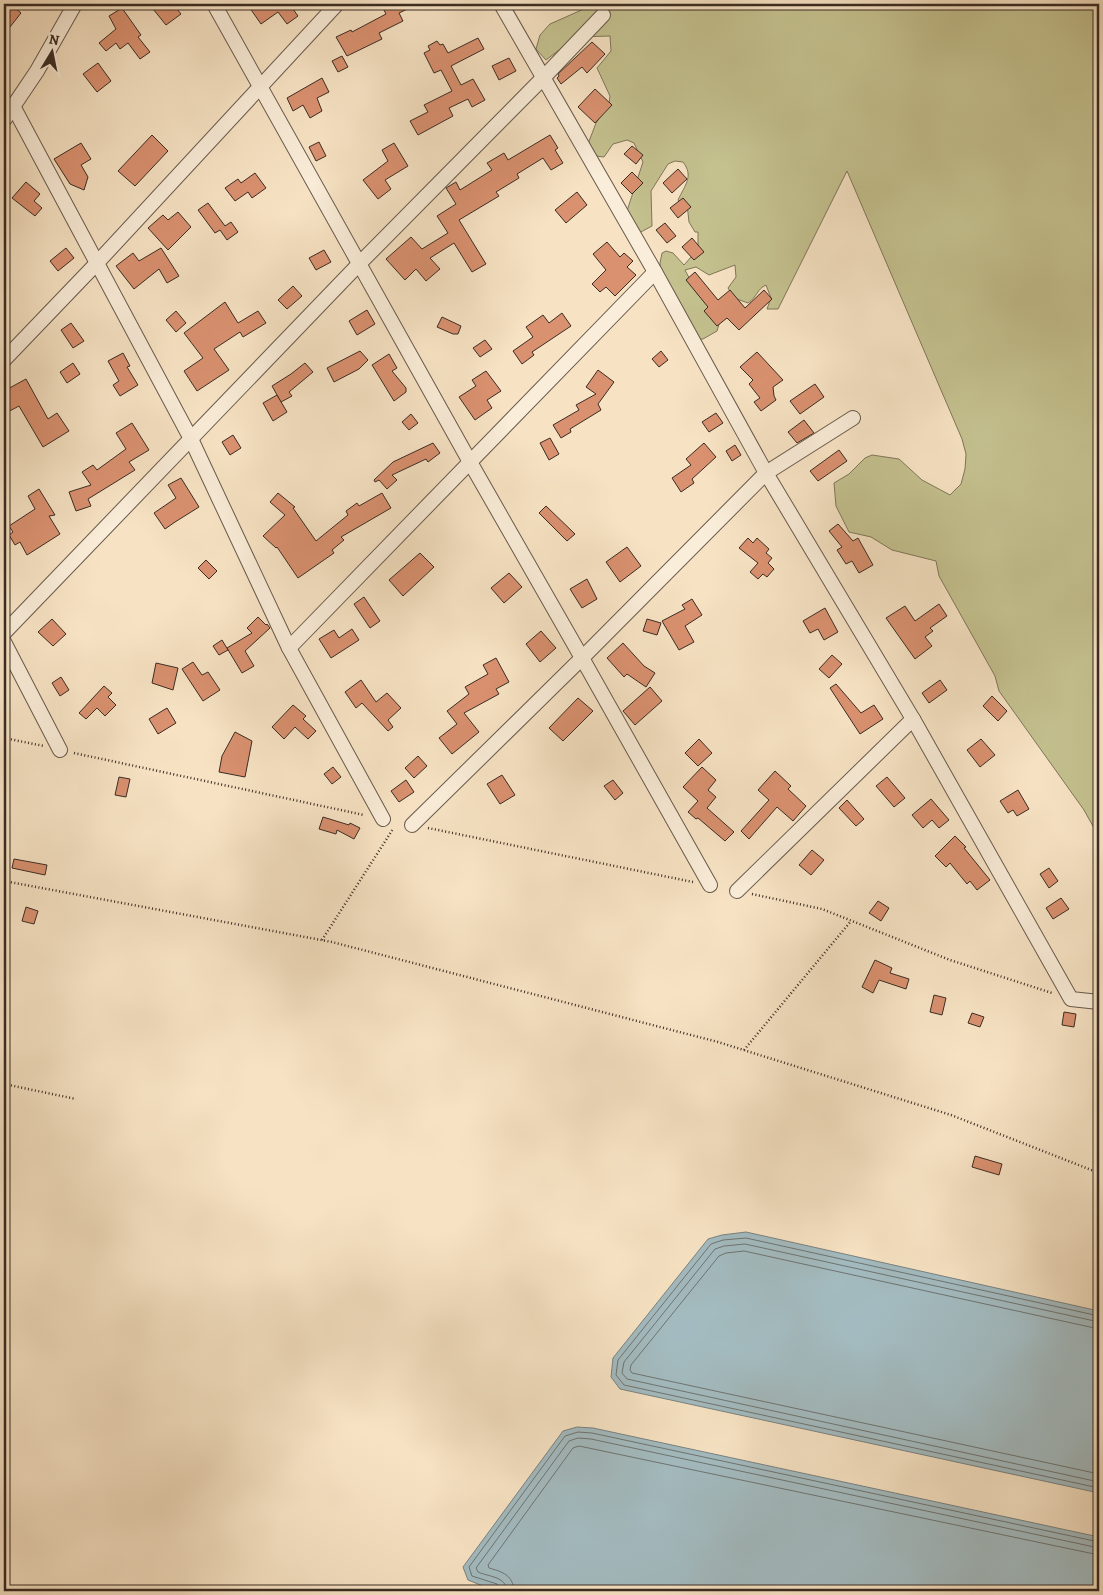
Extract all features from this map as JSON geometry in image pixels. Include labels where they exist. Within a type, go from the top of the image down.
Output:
[{"type":"street","points":[[4,120],[38,71],[75,4]]},
{"type":"street","points":[[214,4],[470,462],[710,885]]},
{"type":"street","points":[[4,360],[96,264],[337,4]]},
{"type":"street","points":[[501,4],[655,272],[766,473],[914,719],[1071,999],[1099,1002]]},
{"type":"street","points":[[4,633],[602,15]]},
{"type":"street","points":[[13,106],[191,439],[289,648],[383,819]]},
{"type":"street","points":[[289,648],[655,272]]},
{"type":"street","points":[[412,825],[766,473],[853,418]]},
{"type":"street","points":[[4,642],[60,750]]},
{"type":"street","points":[[737,891],[914,719]]},
{"type":"path","points":[[4,738],[383,819]]},
{"type":"path","points":[[322,940],[398,822],[710,885]]},
{"type":"path","points":[[4,881],[322,940],[718,1042],[951,1115],[1099,1173]]},
{"type":"path","points":[[737,891],[822,909],[950,960],[1071,999]]},
{"type":"path","points":[[744,1050],[851,921]]},
{"type":"path","points":[[4,1084],[76,1099]]},
{"type":"shaded area","points":[[586,4],[1099,4],[1099,837],[1084,810],[999,691],[995,676],[939,576],[936,561],[892,550],[871,537],[849,532],[836,506],[834,483],[849,474],[865,458],[872,455],[899,459],[922,480],[950,495],[961,484],[966,454],[962,439],[847,171],[778,309],[767,309],[771,298],[766,285],[748,303],[734,298],[728,288],[736,277],[735,265],[709,275],[696,267],[685,270],[698,295],[705,298],[720,321],[717,331],[703,339],[697,339],[661,271],[660,263],[662,253],[666,251],[673,253],[684,265],[698,249],[698,232],[695,232],[689,222],[687,204],[680,203],[678,200],[687,181],[688,172],[686,167],[683,162],[675,161],[668,164],[651,191],[652,226],[639,233],[626,214],[643,162],[634,143],[627,140],[613,144],[604,157],[596,156],[588,144],[596,123],[609,104],[610,96],[597,68],[611,51],[610,36],[576,37],[546,60],[536,49],[540,35],[550,24],[586,8]]},
{"type":"water","points":[[746,1232],[1099,1311],[1099,1493],[620,1389],[611,1377],[613,1358],[708,1239]]},
{"type":"water","points":[[577,1427],[593,1428],[1099,1537],[1099,1591],[506,1591],[483,1586],[468,1580],[463,1567],[563,1431]]},
{"type":"building","points":[[4,4],[10,4],[21,13],[10,27],[4,22]]},
{"type":"building","points":[[149,4],[173,4],[181,14],[166,25]]},
{"type":"building","points":[[247,4],[291,4],[298,16],[287,24],[278,12],[261,24]]},
{"type":"building","points":[[381,4],[418,4],[399,13],[403,21],[379,33],[382,39],[347,56],[336,37],[351,30],[352,32],[386,14]]},
{"type":"building","points":[[122,8],[141,35],[138,37],[150,52],[140,59],[128,43],[120,49],[116,43],[106,51],[99,43],[116,29],[109,16]]},
{"type":"building","points":[[478,38],[484,49],[451,66],[461,85],[473,79],[485,100],[472,107],[468,99],[449,108],[453,116],[418,135],[410,121],[428,112],[424,105],[452,91],[441,70],[434,73],[424,53],[430,50],[428,46],[437,41],[440,45],[443,44],[448,53]]},
{"type":"building","points":[[592,42],[605,54],[587,73],[582,67],[561,84],[557,78],[558,74]]},
{"type":"building","points":[[342,56],[348,67],[338,72],[332,61]]},
{"type":"building","points":[[509,58],[516,71],[499,80],[492,66]]},
{"type":"building","points":[[98,63],[111,81],[97,92],[83,74]]},
{"type":"building","points":[[322,78],[329,92],[317,98],[322,111],[310,118],[303,105],[293,111],[287,98]]},
{"type":"building","points":[[595,89],[612,105],[595,123],[578,107]]},
{"type":"building","points":[[152,135],[168,151],[135,186],[118,171]]},
{"type":"building","points":[[550,135],[558,148],[555,150],[563,163],[551,170],[543,158],[517,174],[519,178],[496,192],[499,196],[459,220],[486,264],[472,272],[454,243],[430,258],[440,269],[426,281],[416,269],[405,280],[386,259],[411,237],[422,249],[448,233],[437,216],[456,204],[446,188],[456,182],[460,190],[492,170],[487,163],[504,153],[508,160]]},
{"type":"building","points":[[319,142],[326,156],[316,161],[309,147]]},
{"type":"building","points":[[81,143],[91,159],[81,165],[88,177],[84,190],[70,184],[54,159]]},
{"type":"building","points":[[394,143],[408,166],[385,180],[391,189],[378,199],[363,180],[388,161],[382,150]]},
{"type":"building","points":[[632,146],[643,155],[636,164],[624,154]]},
{"type":"building","points":[[678,169],[687,179],[672,193],[663,183]]},
{"type":"building","points":[[632,172],[643,183],[632,194],[621,183]]},
{"type":"building","points":[[255,173],[266,188],[252,198],[248,192],[235,201],[225,188],[238,179],[241,183]]},
{"type":"building","points":[[26,182],[40,194],[34,201],[42,208],[35,216],[12,198]]},
{"type":"building","points":[[577,192],[587,205],[566,223],[555,210]]},
{"type":"building","points":[[683,198],[691,207],[678,218],[670,208]]},
{"type":"building","points":[[208,203],[225,226],[231,222],[238,232],[227,240],[220,230],[215,233],[198,210]]},
{"type":"building","points":[[178,212],[191,227],[168,250],[148,228],[163,215],[168,220]]},
{"type":"building","points":[[665,223],[676,236],[667,243],[656,230]]},
{"type":"building","points":[[692,238],[704,252],[694,260],[682,247]]},
{"type":"building","points":[[607,242],[620,257],[624,253],[633,261],[627,267],[636,275],[615,296],[606,287],[600,292],[592,284],[606,270],[593,254]]},
{"type":"building","points":[[66,248],[74,258],[58,271],[50,261]]},
{"type":"building","points":[[161,248],[179,276],[167,283],[159,269],[134,289],[116,266],[133,253],[139,261]]},
{"type":"building","points":[[324,250],[331,262],[316,270],[309,258]]},
{"type":"building","points":[[695,272],[718,300],[730,290],[745,308],[764,290],[772,299],[739,330],[727,318],[717,326],[704,311],[708,307],[686,280]]},
{"type":"building","points":[[293,286],[302,296],[287,309],[278,300]]},
{"type":"building","points":[[225,302],[238,323],[258,311],[266,323],[243,337],[240,332],[214,349],[229,370],[197,391],[184,371],[203,358],[184,333]]},
{"type":"building","points":[[367,310],[375,324],[357,335],[349,321]]},
{"type":"building","points":[[176,311],[186,323],[176,332],[166,320]]},
{"type":"building","points":[[562,313],[571,326],[532,352],[534,355],[522,364],[513,351],[533,337],[526,327],[543,315],[549,323]]},
{"type":"building","points":[[442,317],[461,326],[458,334],[453,334],[437,327]]},
{"type":"building","points":[[71,323],[84,341],[73,348],[61,330]]},
{"type":"building","points":[[485,340],[492,349],[480,357],[473,348]]},
{"type":"building","points":[[360,351],[368,360],[359,369],[334,382],[327,368]]},
{"type":"building","points":[[661,351],[668,360],[659,367],[652,359]]},
{"type":"building","points":[[757,352],[783,380],[773,387],[776,400],[761,411],[754,402],[760,398],[749,384],[753,380],[740,367]]},
{"type":"building","points":[[123,353],[130,366],[127,367],[138,385],[120,396],[113,385],[119,381],[108,361]]},
{"type":"building","points":[[389,354],[397,368],[392,371],[406,388],[406,392],[394,401],[372,365]]},
{"type":"building","points":[[73,363],[80,374],[67,383],[60,372]]},
{"type":"building","points":[[305,363],[313,372],[289,392],[292,396],[281,402],[272,386]]},
{"type":"building","points":[[598,370],[614,382],[598,404],[601,410],[570,429],[571,432],[561,438],[553,425],[579,410],[576,405],[596,394],[586,387]]},
{"type":"building","points":[[486,371],[501,391],[487,400],[492,408],[475,420],[459,397],[476,386],[472,380]]},
{"type":"building","points":[[26,379],[48,419],[57,413],[69,431],[43,447],[19,406],[4,414],[4,391]]},
{"type":"building","points":[[815,384],[824,397],[800,414],[790,401]]},
{"type":"building","points":[[277,395],[287,412],[273,421],[263,403]]},
{"type":"building","points":[[716,413],[723,423],[709,432],[702,422]]},
{"type":"building","points":[[411,414],[418,423],[409,430],[402,422]]},
{"type":"building","points":[[804,420],[814,433],[797,443],[788,432]]},
{"type":"building","points":[[132,423],[149,450],[129,462],[135,470],[88,499],[91,506],[76,511],[69,492],[91,485],[82,472],[93,465],[97,470],[126,449],[116,433]]},
{"type":"building","points":[[233,435],[241,448],[230,455],[222,442]]},
{"type":"building","points":[[550,438],[559,454],[549,460],[540,443]]},
{"type":"building","points":[[433,443],[440,453],[428,462],[426,459],[392,475],[397,480],[387,489],[379,480],[375,482],[374,480],[393,462]]},
{"type":"building","points":[[704,443],[716,457],[692,479],[694,483],[681,492],[672,478],[691,465],[686,459]]},
{"type":"building","points":[[735,445],[741,455],[732,461],[726,451]]},
{"type":"building","points":[[839,450],[847,461],[818,481],[810,471]]},
{"type":"building","points":[[181,478],[199,507],[165,529],[154,513],[176,498],[168,485]]},
{"type":"building","points":[[39,489],[55,515],[49,516],[60,534],[27,555],[20,542],[15,545],[9,535],[13,532],[9,526],[35,509],[28,496]]},
{"type":"building","points":[[278,493],[295,507],[293,508],[316,541],[348,515],[346,511],[357,503],[359,506],[382,493],[391,508],[341,537],[344,540],[332,550],[334,553],[298,578],[277,547],[263,536],[285,515],[270,502]]},
{"type":"building","points":[[546,506],[575,534],[567,541],[539,513]]},
{"type":"building","points":[[838,524],[853,541],[858,538],[873,565],[859,573],[852,561],[846,564],[837,550],[842,547],[829,531]]},
{"type":"building","points":[[748,538],[753,543],[757,538],[769,549],[766,553],[772,558],[768,563],[774,569],[767,577],[763,574],[758,579],[750,572],[758,563],[739,548]]},
{"type":"building","points":[[627,547],[641,566],[620,582],[606,562]]},
{"type":"building","points":[[420,553],[434,567],[403,596],[389,580]]},
{"type":"building","points":[[206,560],[217,571],[209,579],[198,568]]},
{"type":"building","points":[[509,573],[522,587],[504,603],[491,588]]},
{"type":"building","points":[[587,579],[597,599],[582,608],[570,589]]},
{"type":"building","points":[[364,597],[380,621],[370,628],[354,604]]},
{"type":"building","points":[[692,599],[702,615],[685,626],[694,642],[679,650],[662,621],[685,609],[682,605]]},
{"type":"building","points":[[939,604],[947,616],[930,628],[933,631],[925,637],[932,646],[915,659],[886,618],[905,606],[915,621]]},
{"type":"building","points":[[825,608],[838,632],[824,640],[818,629],[810,633],[803,621]]},
{"type":"building","points":[[258,617],[270,628],[245,651],[254,666],[242,673],[227,648],[252,633],[247,628]]},
{"type":"building","points":[[52,619],[66,634],[53,646],[38,632]]},
{"type":"building","points":[[647,619],[661,623],[657,635],[643,631]]},
{"type":"building","points":[[352,629],[359,640],[331,658],[319,639],[334,630],[339,638]]},
{"type":"building","points":[[541,631],[556,648],[540,662],[526,644]]},
{"type":"building","points":[[222,640],[228,650],[219,655],[213,646]]},
{"type":"building","points":[[623,643],[644,666],[655,673],[646,687],[627,674],[624,677],[607,658]]},
{"type":"building","points":[[832,655],[842,664],[829,678],[819,669]]},
{"type":"building","points":[[496,658],[509,682],[496,689],[499,694],[464,713],[479,732],[452,754],[439,738],[457,724],[447,711],[469,694],[465,687],[488,674],[483,665]]},
{"type":"building","points":[[193,662],[202,675],[208,672],[220,690],[203,701],[182,669]]},
{"type":"building","points":[[156,663],[178,668],[173,690],[152,683]]},
{"type":"building","points":[[61,677],[69,690],[60,696],[52,683]]},
{"type":"building","points":[[361,680],[376,702],[387,693],[401,708],[388,720],[393,727],[388,731],[362,703],[356,708],[345,692]]},
{"type":"building","points":[[940,680],[947,690],[929,703],[922,693]]},
{"type":"building","points":[[836,684],[861,713],[874,705],[883,719],[860,734],[830,688]]},
{"type":"building","points":[[104,686],[112,693],[108,697],[116,705],[105,716],[97,708],[86,719],[79,713]]},
{"type":"building","points":[[650,687],[662,701],[635,725],[623,711]]},
{"type":"building","points":[[992,696],[1007,711],[998,721],[983,706]]},
{"type":"building","points":[[578,698],[593,711],[563,741],[549,728]]},
{"type":"building","points":[[293,705],[306,716],[303,719],[316,731],[308,739],[295,727],[284,739],[272,727]]},
{"type":"building","points":[[167,708],[176,723],[158,734],[149,719]]},
{"type":"building","points":[[235,732],[252,741],[245,777],[219,772],[222,756]]},
{"type":"building","points":[[699,739],[712,753],[698,766],[685,753]]},
{"type":"building","points":[[981,739],[995,755],[980,767],[967,750]]},
{"type":"building","points":[[418,756],[427,766],[414,778],[405,768]]},
{"type":"building","points":[[333,767],[341,777],[332,784],[324,774]]},
{"type":"building","points":[[702,767],[716,780],[708,790],[716,797],[707,808],[734,832],[725,841],[688,812],[698,801],[683,787]]},
{"type":"building","points":[[775,771],[791,786],[788,789],[806,806],[793,821],[777,807],[749,839],[741,831],[769,800],[758,790]]},
{"type":"building","points":[[502,775],[515,795],[500,804],[487,784]]},
{"type":"building","points":[[119,777],[130,779],[126,797],[115,795]]},
{"type":"building","points":[[887,777],[905,798],[894,807],[876,786]]},
{"type":"building","points":[[406,780],[414,792],[399,802],[391,791]]},
{"type":"building","points":[[613,780],[623,793],[615,800],[604,786]]},
{"type":"building","points":[[1018,790],[1029,809],[1017,816],[1013,810],[1008,813],[1000,801]]},
{"type":"building","points":[[931,799],[949,820],[939,828],[932,820],[923,828],[912,815]]},
{"type":"building","points":[[847,800],[864,819],[856,826],[839,808]]},
{"type":"building","points":[[323,817],[349,825],[350,823],[360,828],[354,839],[337,830],[336,834],[319,829]]},
{"type":"building","points":[[955,836],[966,847],[964,848],[990,880],[977,890],[970,881],[967,884],[950,863],[946,867],[935,856]]},
{"type":"building","points":[[812,850],[824,860],[811,875],[799,865]]},
{"type":"building","points":[[14,859],[47,865],[45,875],[12,868]]},
{"type":"building","points":[[1049,868],[1058,881],[1049,888],[1040,874]]},
{"type":"building","points":[[1061,898],[1069,909],[1053,919],[1046,908]]},
{"type":"building","points":[[878,901],[889,908],[881,921],[869,913]]},
{"type":"building","points":[[26,907],[38,911],[34,924],[22,921]]},
{"type":"building","points":[[875,960],[892,968],[890,973],[909,979],[906,989],[879,980],[873,993],[862,987]]},
{"type":"building","points":[[934,995],[946,998],[942,1015],[930,1012]]},
{"type":"building","points":[[1064,1012],[1076,1014],[1074,1027],[1062,1025]]},
{"type":"building","points":[[972,1013],[984,1017],[980,1027],[968,1023]]},
{"type":"building","points":[[975,1156],[1002,1164],[999,1175],[972,1167]]}]
